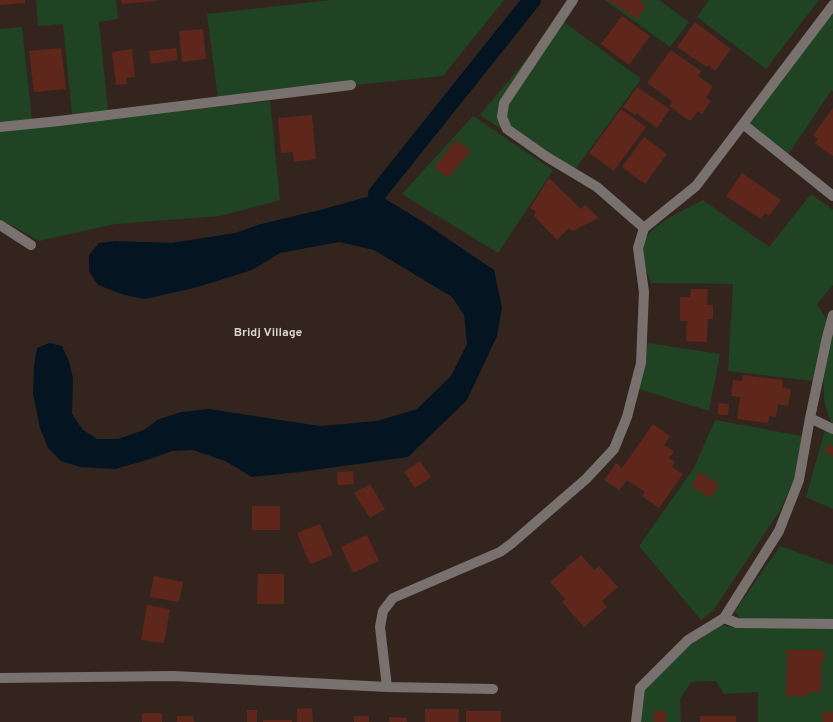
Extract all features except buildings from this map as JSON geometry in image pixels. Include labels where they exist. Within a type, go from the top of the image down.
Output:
[{"type":"street","points":[[573,0],[504,103],[502,117],[507,129],[548,158],[597,187],[644,228]]},
{"type":"street","points":[[387,687],[380,628],[383,611],[393,598],[500,552],[586,479],[614,448],[628,417],[641,363],[644,292],[638,248],[644,228],[696,186],[833,5]]},
{"type":"street","points":[[0,127],[351,85]]},
{"type":"street","points":[[743,124],[833,196]]},
{"type":"street","points":[[0,225],[31,245]]},
{"type":"street","points":[[636,722],[640,688],[688,640],[724,618],[779,531],[799,480],[810,418],[833,315]]},
{"type":"street","points":[[810,418],[833,429]]},
{"type":"street","points":[[724,618],[737,623],[833,624]]},
{"type":"street","points":[[0,678],[174,676],[387,687],[493,689]]},
{"type":"green space","points":[[36,0],[116,0],[118,19],[99,22],[108,111],[72,114],[63,24],[38,26]]},
{"type":"green space","points":[[331,0],[504,0],[443,76],[218,99],[207,14]]},
{"type":"green space","points":[[605,0],[659,0],[689,22],[670,47]]},
{"type":"green space","points":[[709,0],[819,0],[766,69],[697,17]]},
{"type":"green space","points":[[833,0],[833,91],[831,91],[785,159],[749,130],[748,112]]},
{"type":"green space","points":[[560,19],[641,79],[571,175],[480,115]]},
{"type":"green space","points":[[22,27],[32,120],[0,123],[0,29]]},
{"type":"green space","points":[[270,101],[280,200],[220,216],[115,224],[39,241],[0,219],[0,130]]},
{"type":"green space","points":[[473,116],[553,170],[498,253],[402,194]]},
{"type":"green space","points":[[811,194],[833,210],[833,285],[817,304],[826,319],[814,381],[728,371],[733,284],[651,283],[644,265],[642,254],[643,244],[655,228],[664,221],[703,200],[769,247]]},
{"type":"green space","points":[[833,333],[833,425],[825,403],[824,380],[827,356]]},
{"type":"green space","points":[[648,343],[720,354],[709,411],[639,389]]},
{"type":"green space","points":[[715,420],[802,436],[795,478],[779,512],[713,611],[701,620],[639,546],[694,468]]},
{"type":"green space","points":[[825,430],[833,433],[833,509],[806,497]]},
{"type":"green space","points":[[780,546],[833,565],[833,620],[739,618],[735,611]]},
{"type":"green space","points":[[713,623],[730,627],[833,629],[833,722],[758,722],[758,692],[724,694],[716,681],[691,682],[680,699],[681,722],[637,722],[644,679]]},
{"type":"water","points":[[377,194],[420,220],[494,270],[502,308],[497,336],[467,400],[408,457],[252,477],[225,461],[193,450],[172,451],[115,469],[80,467],[61,461],[48,448],[40,428],[33,394],[34,366],[37,348],[49,343],[62,346],[69,361],[73,378],[72,414],[83,430],[97,439],[118,439],[144,430],[157,420],[181,412],[209,409],[320,426],[377,421],[417,409],[451,376],[467,344],[464,315],[452,297],[374,250],[339,242],[280,253],[252,270],[198,287],[145,299],[124,295],[98,285],[89,271],[89,255],[99,243],[115,241],[171,243],[235,233],[261,224],[324,209]]},
{"type":"waterway","points":[[377,194],[532,0]]},
{"type":"district","name":"Bridj Village","points":[[268,333]]}]
